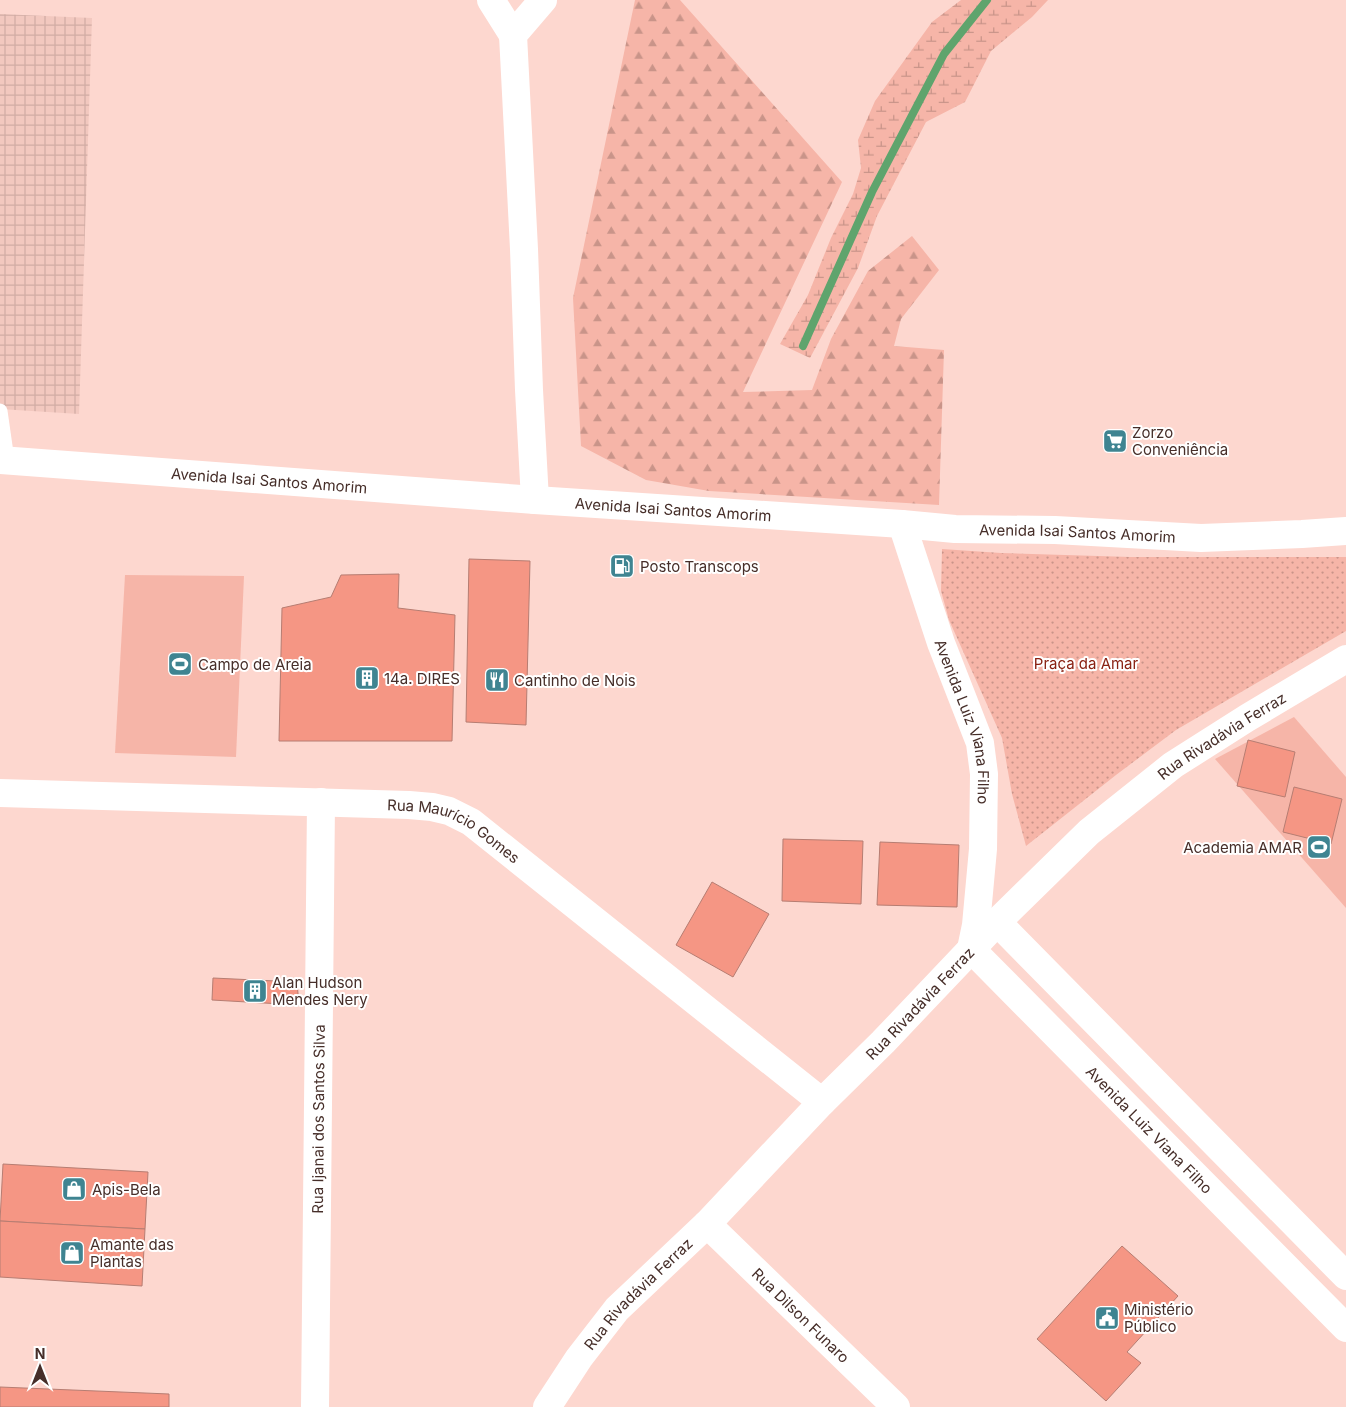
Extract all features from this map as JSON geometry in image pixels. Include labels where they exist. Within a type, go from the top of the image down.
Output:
[{"type":"street","points":[[491,0],[513,35],[535,500]]},
{"type":"street","points":[[513,35],[543,0]]},
{"type":"street","name":"Avenida Isai Santos Amorim","points":[[4,460],[955,529],[1055,530],[1202,538],[1346,531]]},
{"type":"street","name":"Avenida Luiz Viana Filho","points":[[902,524],[941,643],[980,743],[984,774],[981,932],[1346,1328]]},
{"type":"street","name":"Rua Rivadávia Ferraz","points":[[547,1407],[579,1358],[617,1309],[706,1224],[822,1102],[883,1042],[981,932],[1089,832],[1173,765],[1246,718],[1346,659]]},
{"type":"street","name":"Rua Maurício Gomes","points":[[0,793],[409,805],[449,811],[471,822],[822,1102]]},
{"type":"street","name":"Rua Ijanai dos Santos Silva","points":[[314,1407],[322,802]]},
{"type":"street","points":[[981,932],[1346,1276]]},
{"type":"street","name":"Rua Dilson Funaro","points":[[706,1224],[896,1407]]},
{"type":"lane","points":[[0,411],[4,460]]},
{"type":"shaded area","points":[[0,14],[92,18],[79,414],[0,409]]},
{"type":"green space","points":[[635,0],[680,0],[842,182],[743,392],[812,390],[831,339],[868,271],[912,236],[939,270],[901,319],[894,346],[944,350],[939,505],[709,491],[646,480],[581,446],[573,298]]},
{"type":"green space","points":[[961,0],[1048,0],[1032,17],[991,51],[965,102],[926,122],[877,216],[858,268],[810,358],[780,344],[808,295],[831,238],[853,194],[861,168],[858,140],[875,101],[932,22]]},
{"type":"green space","name":"Praça da Amar","points":[[942,549],[1001,553],[1131,557],[1346,557],[1346,631],[1176,730],[1026,846],[1012,794],[1002,738],[949,620],[941,591]]},
{"type":"green space","name":"Campo de Areia","points":[[125,575],[244,576],[236,757],[115,753]]},
{"type":"green space","name":"Academia AMAR","points":[[1294,717],[1346,777],[1346,908],[1215,759]]},
{"type":"building","name":"Cantinho de Nois","points":[[469,559],[530,561],[526,725],[466,722]]},
{"type":"building","name":"14a. DIRES","points":[[399,574],[398,608],[455,615],[452,741],[279,741],[282,608],[331,597],[341,575]]},
{"type":"building","points":[[1248,740],[1295,752],[1285,797],[1237,786]]},
{"type":"building","points":[[1294,787],[1342,799],[1331,844],[1283,832]]},
{"type":"building","points":[[783,839],[863,841],[861,904],[782,901]]},
{"type":"building","points":[[880,842],[959,845],[957,907],[877,905]]},
{"type":"building","points":[[712,882],[769,914],[733,977],[676,945]]},
{"type":"building","name":"Alan Hudson Mendes Nery","points":[[213,978],[297,982],[299,1005],[212,1000]]},
{"type":"building","name":"Apis-Bela","points":[[3,1164],[148,1172],[145,1229],[0,1221]]},
{"type":"building","name":"Amante das Plantas","points":[[0,1221],[145,1229],[142,1286],[0,1277]]},
{"type":"building","name":"Ministério Público","points":[[1122,1246],[1178,1296],[1127,1352],[1141,1363],[1106,1401],[1037,1339]]},
{"type":"building","points":[[0,1387],[169,1394],[169,1407],[0,1407]]},
{"type":"waterway","points":[[803,346],[872,192],[944,54],[987,0]]},
{"type":"place","name":"Zorzo Conveniência","points":[[1115,441]]},
{"type":"place","name":"Posto Transcops","points":[[622,566]]},
{"type":"place","name":"Campo de Areia","points":[[180,664]]},
{"type":"place","name":"14a. DIRES","points":[[367,678]]},
{"type":"place","name":"Cantinho de Nois","points":[[497,680]]},
{"type":"place","name":"Academia AMAR","points":[[1319,847]]},
{"type":"place","name":"Alan Hudson Mendes Nery","points":[[255,991]]},
{"type":"place","name":"Apis-Bela","points":[[74,1189]]},
{"type":"place","name":"Amante das Plantas","points":[[72,1253]]},
{"type":"place","name":"Ministério Público","points":[[1107,1318]]}]
